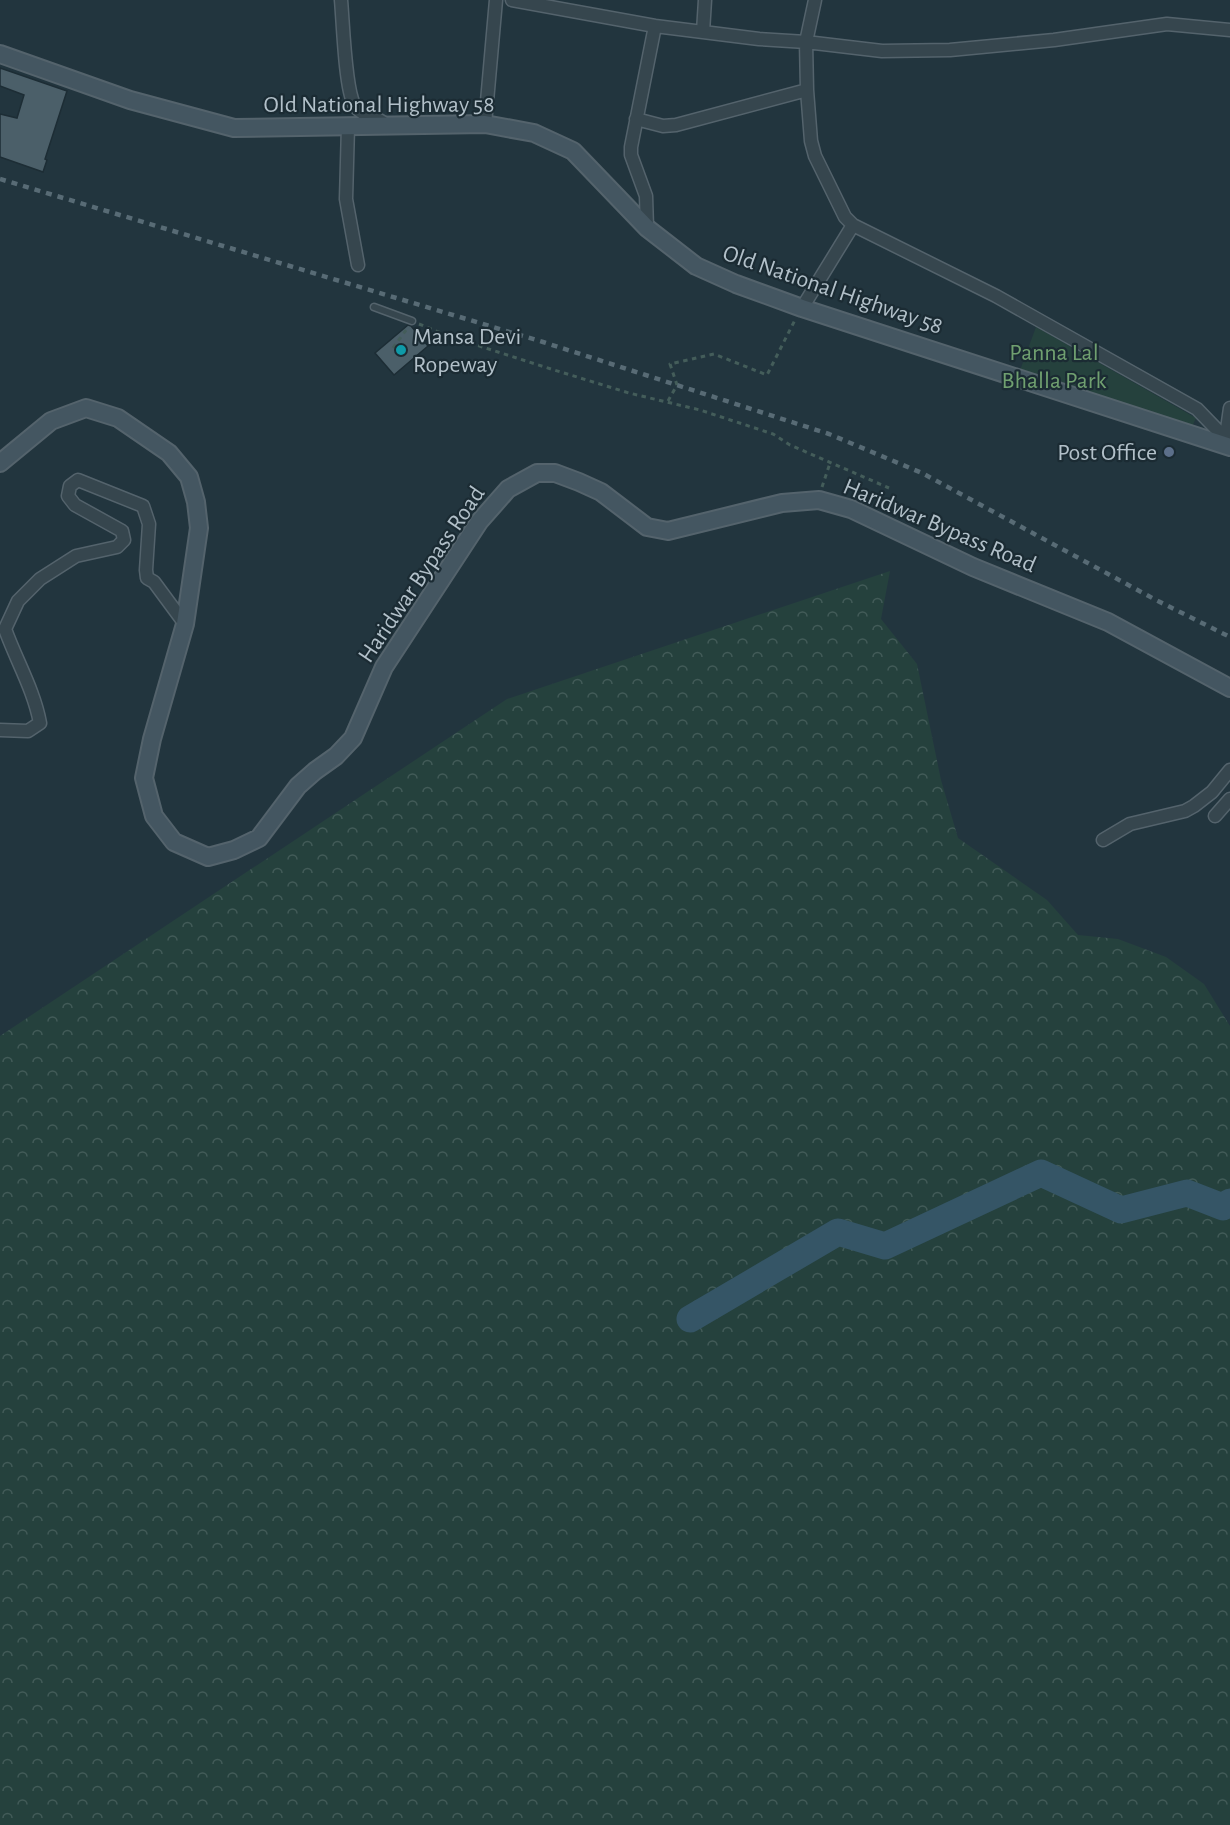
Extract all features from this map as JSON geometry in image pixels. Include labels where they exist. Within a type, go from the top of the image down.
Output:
[{"type":"main road","name":"Old National Highway 58","points":[[0,54],[130,100],[234,128],[485,124],[534,133],[573,150],[646,228],[696,266],[735,284],[802,308],[1227,444]]},
{"type":"main road","name":"Haridwar Bypass Road","points":[[0,463],[51,421],[86,408],[118,418],[169,453],[189,477],[199,528],[185,624],[152,739],[144,777],[154,816],[174,842],[208,857],[234,850],[259,837],[298,786],[336,756],[353,738],[384,667],[479,522],[508,489],[537,473],[555,473],[601,492],[647,527],[668,531],[782,503],[819,500],[851,509],[973,567],[1108,622],[1230,688]]},
{"type":"street","points":[[341,0],[350,89],[354,104],[366,116],[380,120],[386,125]]},
{"type":"street","points":[[485,124],[496,0]]},
{"type":"street","points":[[512,0],[569,5],[655,26],[882,51],[950,50],[1054,40],[1167,24],[1230,30]]},
{"type":"street","points":[[703,32],[705,0]]},
{"type":"street","points":[[815,0],[806,42],[811,141],[815,156],[844,217],[853,225],[996,296],[1197,409],[1227,444]]},
{"type":"street","points":[[646,228],[646,196],[632,154],[636,119],[655,26]]},
{"type":"street","points":[[636,119],[663,126],[676,124],[807,90]]},
{"type":"street","points":[[348,126],[346,199],[358,265]]},
{"type":"street","points":[[802,308],[853,225]]},
{"type":"street","points":[[1227,444],[1230,408]]},
{"type":"street","points":[[0,730],[28,731],[40,723],[37,704],[15,658],[5,629],[18,601],[40,579],[76,556],[117,547],[124,540],[122,531],[75,505],[68,496],[70,486],[78,480],[143,506],[148,524],[147,578],[154,582],[185,624]]},
{"type":"street","points":[[1103,840],[1130,824],[1185,811],[1212,792],[1230,770]]},
{"type":"street","points":[[1215,816],[1230,799]]},
{"type":"lane","points":[[374,307],[412,321]]},
{"type":"path","points":[[667,401],[677,385],[670,364],[714,354],[767,375],[802,308]]},
{"type":"path","points":[[393,348],[412,321],[451,337],[629,393],[700,410],[772,434],[790,445],[889,488]]},
{"type":"path","points":[[819,500],[831,463]]},
{"type":"green space","name":"Panna Lal Bhalla Park","points":[[1036,327],[1196,418],[1190,431],[1016,381]]},
{"type":"green space","points":[[890,571],[881,619],[917,664],[941,780],[958,838],[1047,900],[1078,935],[1118,939],[1166,957],[1204,984],[1230,1026],[1230,1825],[0,1825],[0,1036],[507,699]]},
{"type":"building","points":[[0,68],[67,91],[43,172],[0,157],[0,114],[17,118],[24,95],[0,86]]},
{"type":"building","name":"Mansa Devi Ropeway","points":[[408,325],[428,346],[394,375],[375,353]]},
{"type":"waterway","points":[[690,1319],[838,1232],[885,1246],[1041,1173],[1121,1210],[1187,1193],[1223,1207],[1230,1202]]},
{"type":"railway","points":[[0,179],[543,342],[829,434],[922,473],[1156,600],[1230,637]]},
{"type":"place","name":"Mansa Devi Ropeway","points":[[401,350]]},
{"type":"place","name":"Post Office","points":[[1169,452]]}]
